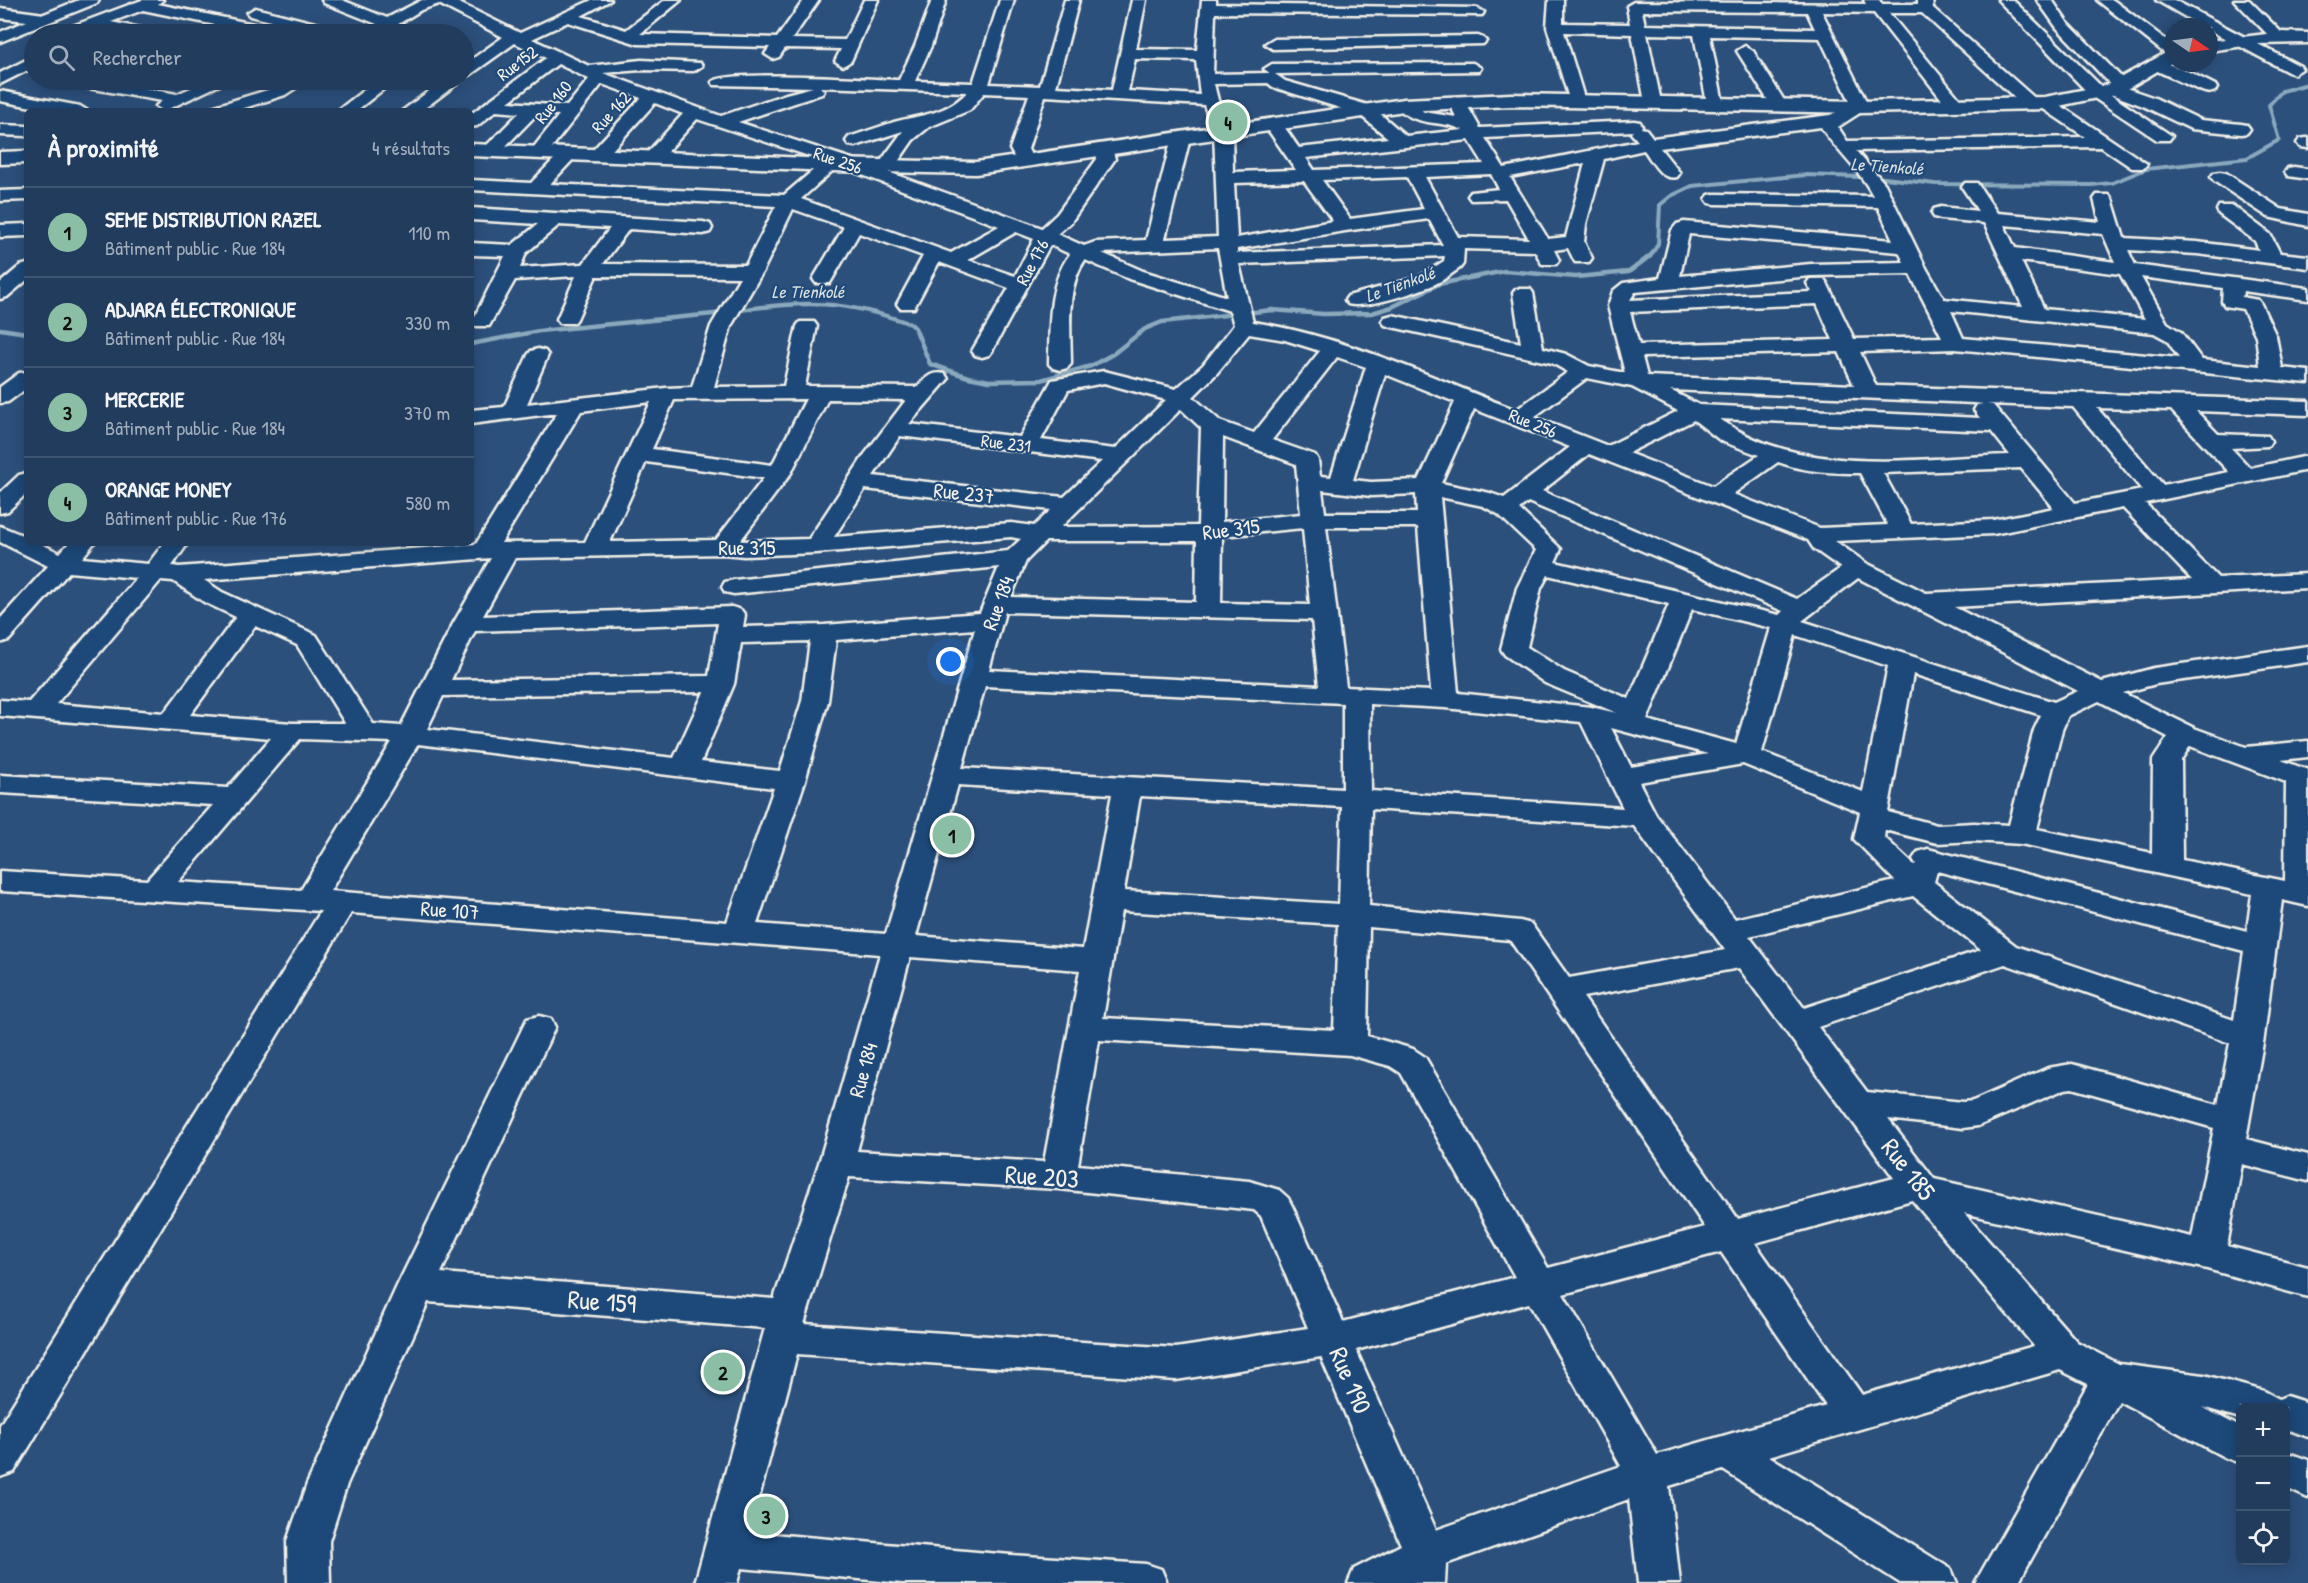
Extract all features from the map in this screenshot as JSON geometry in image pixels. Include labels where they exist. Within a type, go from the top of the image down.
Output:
[{"type":"main road","points":[[2218,44],[2240,39],[2277,36],[2308,38]]},
{"type":"main road","points":[[481,151],[653,157],[809,158],[830,165],[894,170],[976,168],[1404,105],[1471,88],[1576,101],[1861,107],[2038,103],[2110,89],[2164,59]]},
{"type":"main road","points":[[0,158],[24,157]]},
{"type":"street","points":[[33,24],[92,0]]},
{"type":"street","points":[[329,0],[389,24],[411,3],[436,0]]},
{"type":"street","name":"Rue 256","points":[[442,0],[593,74],[809,158],[852,165]]},
{"type":"street","points":[[474,65],[517,37],[604,0]]},
{"type":"street","points":[[628,36],[674,0]]},
{"type":"street","points":[[653,157],[699,114],[733,99],[759,80],[781,43],[812,0]]},
{"type":"street","points":[[720,122],[792,97],[823,89],[833,83],[871,0]]},
{"type":"street","points":[[904,86],[939,0]]},
{"type":"street","points":[[855,141],[900,126],[923,123],[964,106],[980,88],[1007,0]]},
{"type":"street","points":[[1025,160],[1019,149],[1043,91],[1072,0]]},
{"type":"street","points":[[1119,95],[1138,0]]},
{"type":"street","points":[[1556,0],[1555,27],[1576,101]]},
{"type":"street","points":[[2005,0],[2163,136]]},
{"type":"street","points":[[2044,0],[2110,89],[2149,102],[2197,125],[2241,129]]},
{"type":"street","points":[[2104,0],[2164,46]]},
{"type":"street","points":[[2163,0],[2294,69]]},
{"type":"street","points":[[2241,0],[2277,36]]},
{"type":"street","points":[[95,23],[149,3],[236,24]]},
{"type":"street","points":[[1653,102],[1633,3],[1706,3],[1743,6],[1769,3],[1925,4],[2038,103],[2138,164]]},
{"type":"street","points":[[734,586],[1015,558],[1210,369],[1241,317],[1227,249],[1223,131],[1210,100],[1205,79],[1204,55],[1209,4],[1273,21],[1347,26],[1478,41]]},
{"type":"street","points":[[1224,178],[1309,173],[1498,171],[1596,156],[1649,144],[1834,120],[1861,107],[1838,64],[1826,34],[1801,4]]},
{"type":"street","points":[[1874,4],[1956,106]]},
{"type":"street","points":[[1273,21],[1347,26],[1478,6],[1478,41],[1471,88],[1470,129],[1512,193],[1546,252]]},
{"type":"street","points":[[1743,6],[1756,32]]},
{"type":"street","points":[[246,11],[293,24]]},
{"type":"street","points":[[0,13],[48,18]]},
{"type":"street","points":[[339,24],[361,14]]},
{"type":"street","points":[[567,17],[638,39],[850,45]]},
{"type":"street","points":[[473,24],[479,20]]},
{"type":"street","points":[[1273,21],[1272,74],[1279,84],[1365,110],[1404,143]]},
{"type":"street","points":[[95,23],[100,24]]},
{"type":"street","points":[[1555,27],[1826,34]]},
{"type":"street","points":[[0,37],[24,28]]},
{"type":"street","points":[[1701,30],[1714,103]]},
{"type":"street","points":[[16,31],[24,33]]},
{"type":"street","points":[[593,74],[606,67],[642,65],[692,72],[707,41]]},
{"type":"street","points":[[1745,51],[1779,105]]},
{"type":"street","points":[[1128,54],[1204,55]]},
{"type":"street","name":"Rue152","points":[[474,120],[557,57]]},
{"type":"street","points":[[7,73],[24,65]]},
{"type":"street","points":[[2155,65],[2209,88]]},
{"type":"street","points":[[7,73],[24,73]]},
{"type":"street","name":"Rue 160","points":[[539,152],[593,74]]},
{"type":"street","points":[[1205,79],[1272,74],[1471,88]]},
{"type":"street","points":[[720,82],[759,80],[980,88],[1210,100]]},
{"type":"street","points":[[128,90],[179,99]]},
{"type":"street","points":[[160,108],[199,90]]},
{"type":"street","points":[[226,108],[276,90]]},
{"type":"street","points":[[269,108],[285,90]]},
{"type":"street","points":[[349,108],[373,90]]},
{"type":"street","points":[[414,108],[439,90]]},
{"type":"street","points":[[0,96],[64,108]]},
{"type":"street","name":"Rue 162","points":[[599,154],[652,96]]},
{"type":"street","points":[[1623,102],[1634,126],[1671,174]]},
{"type":"street","points":[[1404,105],[1419,116],[1470,129]]},
{"type":"street","points":[[492,106],[569,111]]},
{"type":"street","points":[[481,151],[532,109]]},
{"type":"street","points":[[1834,120],[1830,127],[1842,146],[1874,185],[1955,344]]},
{"type":"street","points":[[894,170],[907,136],[923,123]]},
{"type":"street","points":[[1272,124],[1296,154],[1345,225]]},
{"type":"street","points":[[1296,154],[1404,143],[1470,129],[1634,126]]},
{"type":"street","points":[[0,130],[24,131]]},
{"type":"street","points":[[1154,246],[1181,138]]},
{"type":"street","points":[[1842,146],[2102,142]]},
{"type":"street","name":"Rue 176","points":[[981,351],[1020,285],[1045,236],[1064,218],[1106,159],[1105,149]]},
{"type":"street","points":[[536,188],[570,153]]},
{"type":"street","points":[[1060,364],[1063,304],[1069,272],[1076,258],[1083,252],[1095,248],[1154,246],[1227,249],[1453,247],[1546,252],[1578,250],[1577,224],[1596,156]]},
{"type":"street","points":[[701,393],[721,326],[753,271],[788,201],[830,165]]},
{"type":"street","name":"Rue 256","points":[[894,170],[1014,225],[1241,317],[1468,398],[1817,535]]},
{"type":"street","points":[[1355,300],[1426,281],[1453,264],[1453,247],[1413,171]]},
{"type":"street","points":[[2220,177],[2276,213],[2308,220]]},
{"type":"street","points":[[474,185],[788,201],[1020,285]]},
{"type":"street","points":[[1715,199],[1874,185]]},
{"type":"street","points":[[1971,187],[1991,217],[2037,315]]},
{"type":"street","points":[[0,195],[24,193]]},
{"type":"street","points":[[1478,196],[1512,193]]},
{"type":"street","points":[[686,256],[724,198]]},
{"type":"street","points":[[2103,199],[2112,236],[2127,269],[2159,327]]},
{"type":"street","points":[[2226,210],[2263,238],[2273,258]]},
{"type":"street","points":[[1227,249],[1345,225],[1435,213]]},
{"type":"street","points":[[1941,213],[1991,217],[2308,264]]},
{"type":"street","points":[[474,214],[703,228]]},
{"type":"street","points":[[482,322],[508,274],[517,251],[553,220]]},
{"type":"street","points":[[567,319],[589,270],[623,224]]},
{"type":"street","points":[[823,279],[855,224]]},
{"type":"street","points":[[907,304],[944,256],[1014,225]]},
{"type":"street","points":[[1669,283],[1682,230],[1689,227],[1905,247]]},
{"type":"street","points":[[0,231],[24,230]]},
{"type":"street","points":[[1736,232],[1742,277]]},
{"type":"street","points":[[474,249],[517,251]]},
{"type":"street","points":[[2206,249],[2226,283],[2232,302],[2251,304],[2265,336],[2269,374],[2302,407]]},
{"type":"street","points":[[2008,253],[2308,294]]},
{"type":"street","points":[[508,274],[589,270],[686,256],[753,271]]},
{"type":"street","points":[[1916,268],[1811,270],[1630,287],[1623,291],[1618,306],[1638,382],[1695,411],[1729,436],[1774,455],[1796,461],[1832,466],[2028,461]]},
{"type":"street","points":[[1811,270],[1868,392]]},
{"type":"street","points":[[0,293],[24,273]]},
{"type":"street","points":[[1523,293],[1533,352]]},
{"type":"street","points":[[1618,306],[1824,298]]},
{"type":"street","points":[[1936,304],[2159,327],[2174,336],[2196,367]]},
{"type":"street","points":[[1392,321],[1559,358],[1583,371],[1638,382],[1974,397],[2302,407]]},
{"type":"street","points":[[793,393],[807,326]]},
{"type":"street","points":[[1629,351],[1955,344],[2308,377]]},
{"type":"street","points":[[1259,442],[1333,350]]},
{"type":"street","points":[[513,411],[538,355]]},
{"type":"street","points":[[1340,486],[1378,364]]},
{"type":"street","points":[[1519,418],[1583,371]]},
{"type":"street","points":[[1027,445],[1060,385],[1104,377],[1180,397],[1212,426],[1307,460],[1324,613],[1344,694],[1357,799],[1350,1043]]},
{"type":"street","points":[[0,397],[24,380]]},
{"type":"street","points":[[474,417],[666,394],[793,393],[929,386],[895,429],[816,546]]},
{"type":"street","points":[[684,768],[721,684],[731,625],[734,548],[780,472],[820,392]]},
{"type":"street","points":[[594,549],[666,394]]},
{"type":"street","points":[[1974,397],[2070,512]]},
{"type":"street","points":[[1445,700],[1427,487],[1468,398]]},
{"type":"street","points":[[2079,400],[2158,494]]},
{"type":"street","points":[[3,1449],[326,901],[466,624],[496,551],[574,404]]},
{"type":"street","points":[[2177,404],[2245,476]]},
{"type":"street","points":[[1609,454],[1695,411],[1997,425]]},
{"type":"street","points":[[1208,610],[1212,426]]},
{"type":"street","name":"Rue 231","points":[[895,429],[1118,456]]},
{"type":"street","points":[[2212,441],[2260,441]]},
{"type":"street","points":[[1506,509],[1586,445]]},
{"type":"street","points":[[639,454],[780,472]]},
{"type":"street","points":[[1715,496],[1774,455]]},
{"type":"street","points":[[1868,466],[1903,531]]},
{"type":"street","points":[[1817,535],[1994,527],[2245,476],[2305,467]]},
{"type":"street","name":"Rue 237","points":[[860,481],[1068,505]]},
{"type":"street","points":[[1310,482],[1371,489],[1427,487],[1490,500],[1506,509],[1548,549],[1529,588],[1514,649],[1531,664],[1573,688],[1635,717],[1747,756],[1873,812],[1928,859],[2005,953],[2248,1036]]},
{"type":"street","points":[[0,506],[24,483]]},
{"type":"street","points":[[1526,493],[1792,616],[1902,661],[2056,711]]},
{"type":"street","points":[[2129,500],[2211,585]]},
{"type":"street","name":"Rue 315","points":[[62,564],[167,573],[285,566],[398,550],[496,551],[816,546],[1011,530],[1039,534],[1196,534],[1209,530],[1314,520],[1429,520]]},
{"type":"street","points":[[0,533],[24,545]]},
{"type":"street","points":[[1563,990],[1738,944],[1928,859],[1974,832],[2021,835],[2304,895],[2304,778],[2184,734],[1857,568],[1823,544],[1817,535]]},
{"type":"street","points":[[26,546],[62,564]]},
{"type":"street","points":[[0,635],[79,546]]},
{"type":"street","points":[[37,710],[167,573],[176,546]]},
{"type":"street","points":[[285,566],[298,546]]},
{"type":"street","name":"Rue 184","points":[[721,1565],[785,1327],[836,1163],[992,612],[1015,558]]},
{"type":"street","points":[[1540,566],[1683,600],[1792,616]]},
{"type":"street","points":[[1747,756],[1792,616],[1857,568]]},
{"type":"street","points":[[167,573],[307,640],[364,731]]},
{"type":"street","points":[[1923,601],[2308,581]]},
{"type":"street","points":[[1635,717],[1683,600]]},
{"type":"street","points":[[466,624],[731,625],[824,633],[992,612],[1208,610],[1324,613]]},
{"type":"street","points":[[171,721],[251,614]]},
{"type":"street","points":[[739,932],[791,781],[815,701],[824,633]]},
{"type":"street","points":[[2021,835],[2048,730],[2056,711],[2099,691],[2154,676],[2308,654]]},
{"type":"street","points":[[1902,661],[1869,839],[1928,859],[2261,945]]},
{"type":"street","points":[[974,677],[1445,700],[1591,715],[1635,717]]},
{"type":"street","points":[[434,688],[721,684]]},
{"type":"street","points":[[0,708],[292,731],[364,731],[410,735],[791,781]]},
{"type":"street","name":"Rue 185","points":[[1591,715],[1643,818],[1922,1187],[2063,1353],[2236,1443]]},
{"type":"street","points":[[155,890],[292,731]]},
{"type":"street","points":[[2167,866],[2167,760],[2184,734]]},
{"type":"street","points":[[2244,756],[2308,749]]},
{"type":"street","points":[[1621,777],[1747,756]]},
{"type":"street","points":[[947,776],[1128,785],[1643,818]]},
{"type":"street","points":[[0,784],[235,797]]},
{"type":"street","points":[[1059,1176],[1128,785]]},
{"type":"street","name":"Rue 107","points":[[0,881],[326,901],[1097,961]]},
{"type":"street","points":[[2206,1255],[2248,1036],[2268,888]]},
{"type":"street","points":[[1107,900],[1353,915],[1517,929],[1524,933],[1853,1414]]},
{"type":"street","points":[[1798,1022],[2005,953]]},
{"type":"street","points":[[309,1583],[308,1541],[327,1484],[416,1286],[539,1028]]},
{"type":"street","points":[[1085,1028],[1350,1043],[1401,1057],[1413,1065],[1647,1475],[1659,1583]]},
{"type":"street","points":[[1858,1103],[1963,1115],[1978,1113],[2060,1077],[2072,1076],[2230,1133],[2308,1168]]},
{"type":"street","name":"Rue 203","points":[[836,1163],[1059,1176],[1249,1195]]},
{"type":"street","points":[[1922,1187],[2206,1255],[2308,1282]]},
{"type":"street","name":"Rue 159","points":[[416,1286],[785,1327],[1176,1364],[1334,1340],[1922,1187]]},
{"type":"street","name":"Rue 190","points":[[1249,1195],[1266,1200],[1275,1208],[1334,1340],[1424,1568]]},
{"type":"street","points":[[1368,1583],[1424,1568],[1647,1475],[2063,1353]]},
{"type":"street","points":[[1996,1583],[2111,1379],[2204,1391],[2249,1403]]},
{"type":"street","points":[[2290,1414],[2308,1420]]},
{"type":"street","points":[[1726,1451],[1936,1583]]},
{"type":"street","points":[[2290,1471],[2308,1480]]},
{"type":"street","points":[[721,1565],[1146,1583]]},
{"type":"waterway","name":"Le Tienkolé","points":[[1650,257],[1658,244],[1660,205],[1671,196],[1692,186],[1806,175],[1885,178],[1935,184],[2091,185],[2112,183],[2146,169],[2247,158],[2279,140],[2269,105],[2282,91],[2308,84]]},
{"type":"waterway","name":"Le Tienkolé","points":[[734,311],[803,304],[824,304],[865,310],[911,324],[915,328],[930,364],[968,377],[989,381],[1041,380],[1091,366],[1113,354],[1145,329],[1162,322],[1272,310],[1324,314],[1372,313],[1392,307],[1439,284],[1505,271],[1576,277],[1629,272],[1651,255]]},
{"type":"waterway","name":"Le Tienkolé","points":[[474,343],[539,331],[724,313]]},
{"type":"waterway","name":"Le Tienkolé","points":[[0,329],[24,333]]},
{"type":"place","name":"ORANGE MONEY","points":[[1228,122]]},
{"type":"place","name":"SEME DISTRIBUTION RAZEL","points":[[952,835]]},
{"type":"place","name":"ADJARA ÉLECTRONIQUE","points":[[723,1372]]},
{"type":"place","name":"MERCERIE","points":[[766,1516]]}]
